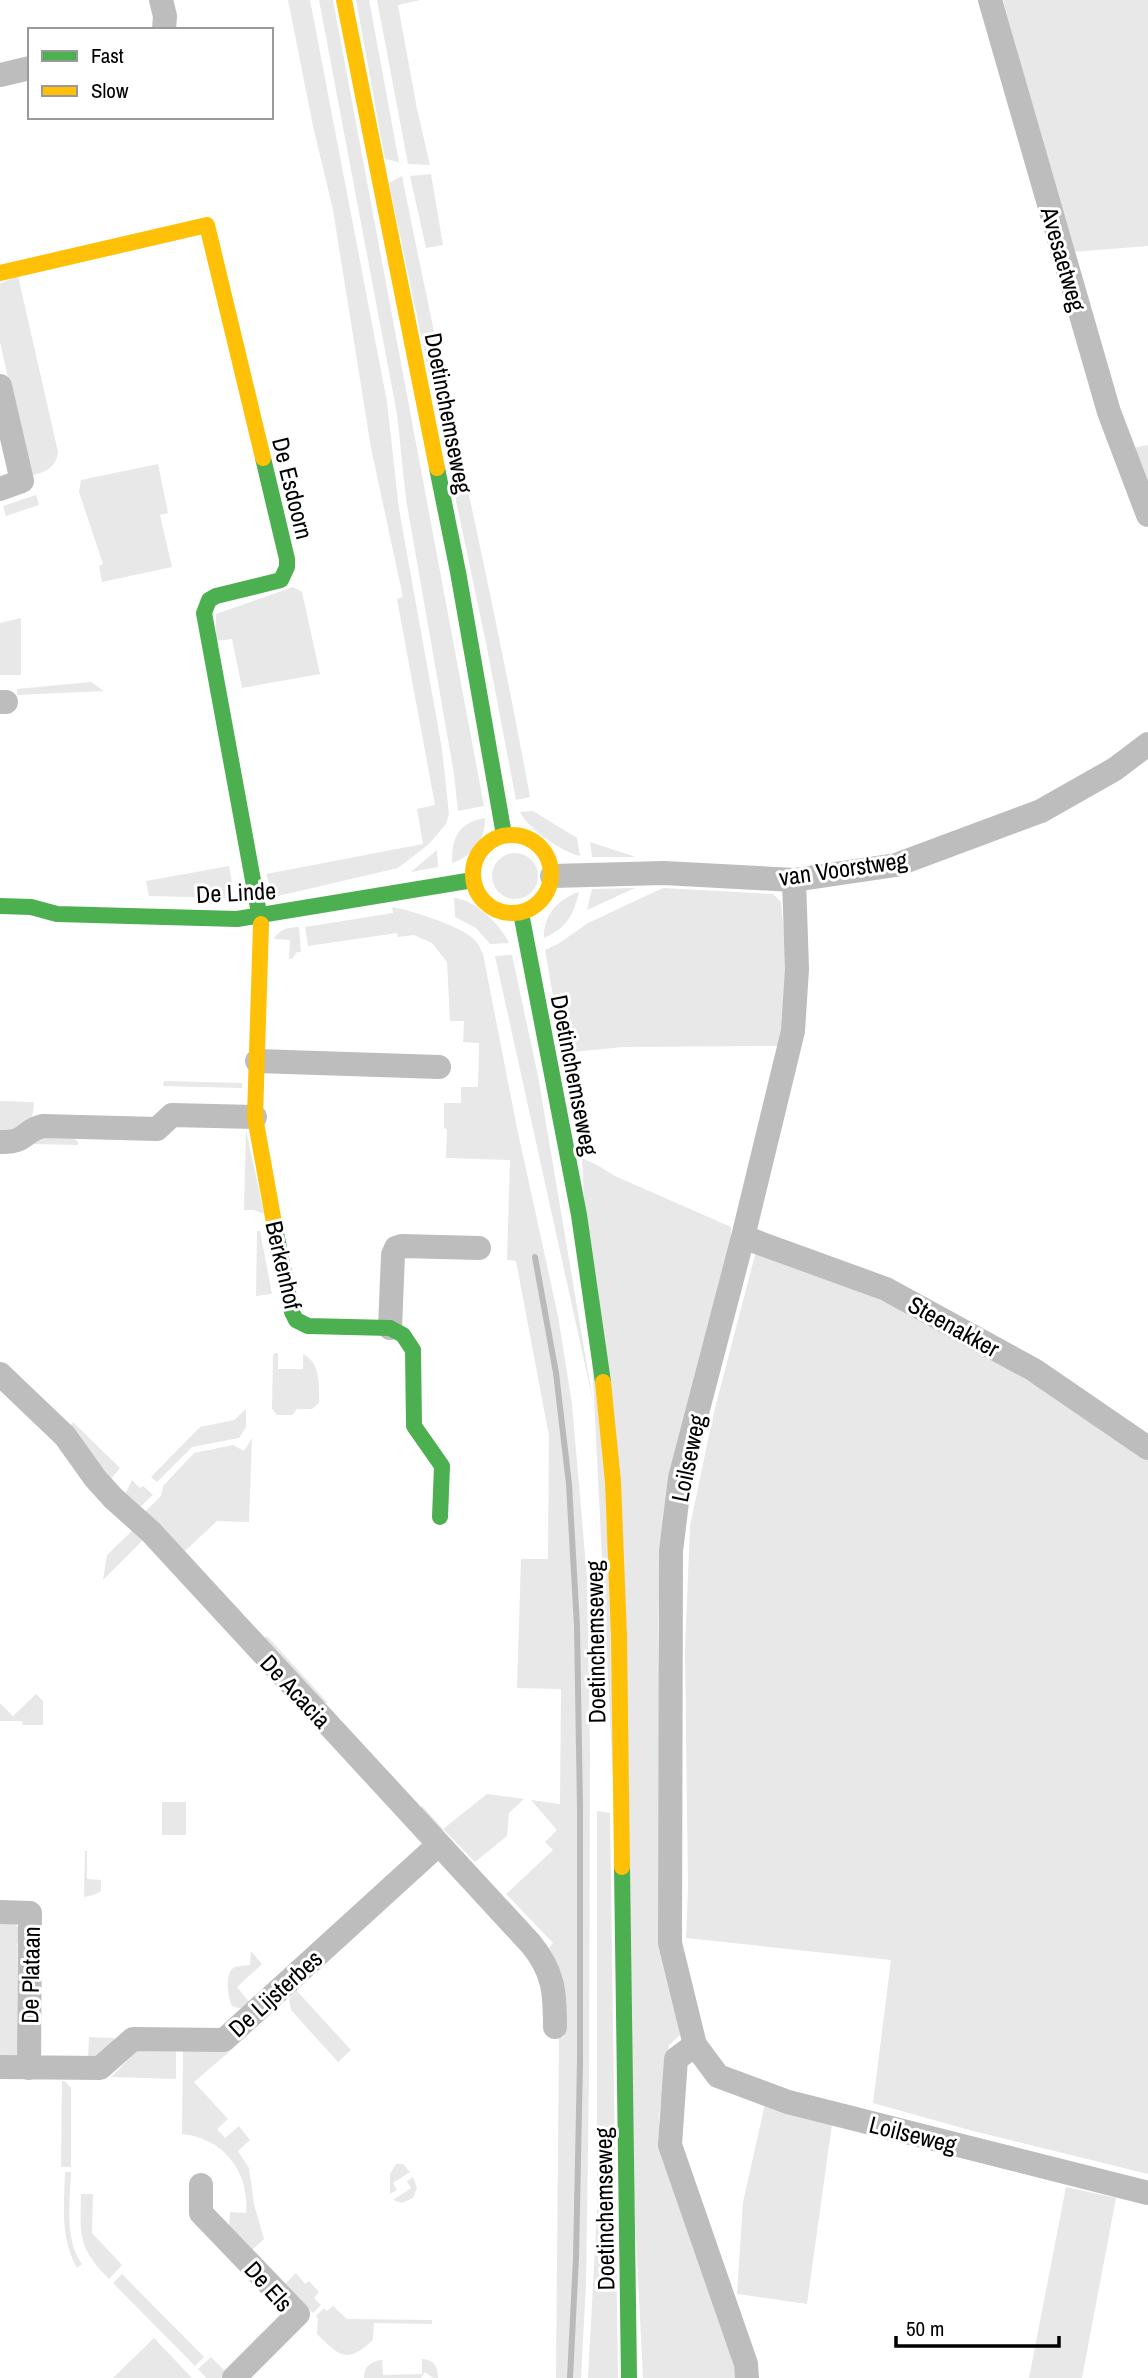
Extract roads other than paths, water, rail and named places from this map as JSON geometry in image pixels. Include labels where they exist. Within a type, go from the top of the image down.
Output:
[{"type":"main road","name":"Doetinchemseweg","points":[[344,0],[458,572],[503,835]]},
{"type":"main road","name":"De Esdoorn","points":[[0,273],[207,225],[287,559],[287,567],[281,580],[216,596],[209,600],[204,613],[261,916]]},
{"type":"main road","points":[[503,835],[522,835],[538,844],[549,858],[552,876],[547,892],[537,906],[521,913],[505,913],[490,907],[479,895],[473,880],[475,860],[486,844],[503,835]]},
{"type":"main road","name":"De Linde","points":[[0,906],[31,907],[57,914],[220,919],[261,916],[473,880]]},
{"type":"main road","name":"Doetinchemseweg","points":[[521,913],[579,1214],[601,1363],[613,1482],[619,1636],[629,2378]]},
{"type":"main road","name":"Berkenhof","points":[[261,916],[256,1117],[292,1312],[296,1320],[308,1326],[390,1328]]},
{"type":"main road","points":[[390,1328],[398,1330],[412,1346],[414,1426],[442,1466],[440,1517]]},
{"type":"street","points":[[162,0],[164,28]]},
{"type":"street","name":"Avesaetweg","points":[[990,0],[1109,412],[1148,515]]},
{"type":"street","points":[[0,75],[28,68]]},
{"type":"street","points":[[0,386],[22,481],[0,489]]},
{"type":"street","name":"van Voorstweg","points":[[552,876],[664,873],[794,880],[896,865],[1041,811],[1115,769],[1148,744]]},
{"type":"street","name":"Loilseweg","points":[[794,880],[797,969],[793,1031],[680,1478],[671,1550],[670,1943],[695,2045],[718,2076],[788,2102],[1148,2193]]},
{"type":"street","points":[[257,1060],[439,1067]]},
{"type":"street","points":[[0,1142],[19,1140],[37,1127],[43,1126],[156,1129],[172,1115],[256,1117]]},
{"type":"street","name":"Steenakker","points":[[743,1237],[886,1289],[1034,1370],[1148,1448]]},
{"type":"street","points":[[390,1328],[393,1255],[396,1248],[479,1248]]},
{"type":"street","name":"De Acacia","points":[[0,1374],[65,1436],[113,1498],[151,1532],[531,1944],[543,1960],[553,1983],[555,2027]]},
{"type":"street","name":"De Lijsterbes","points":[[0,2067],[100,2068],[133,2039],[224,2040],[438,1845]]},
{"type":"street","name":"De Plataan","points":[[0,1912],[30,1913],[29,2068]]},
{"type":"street","points":[[695,2045],[676,2059],[670,2145],[746,2364],[747,2378]]},
{"type":"street","name":"De Els","points":[[201,2185],[201,2213],[298,2314],[234,2378]]},
{"type":"waterway","points":[[535,1257],[556,1373],[569,1484],[577,1626],[580,2062],[576,2258],[570,2378]]}]
